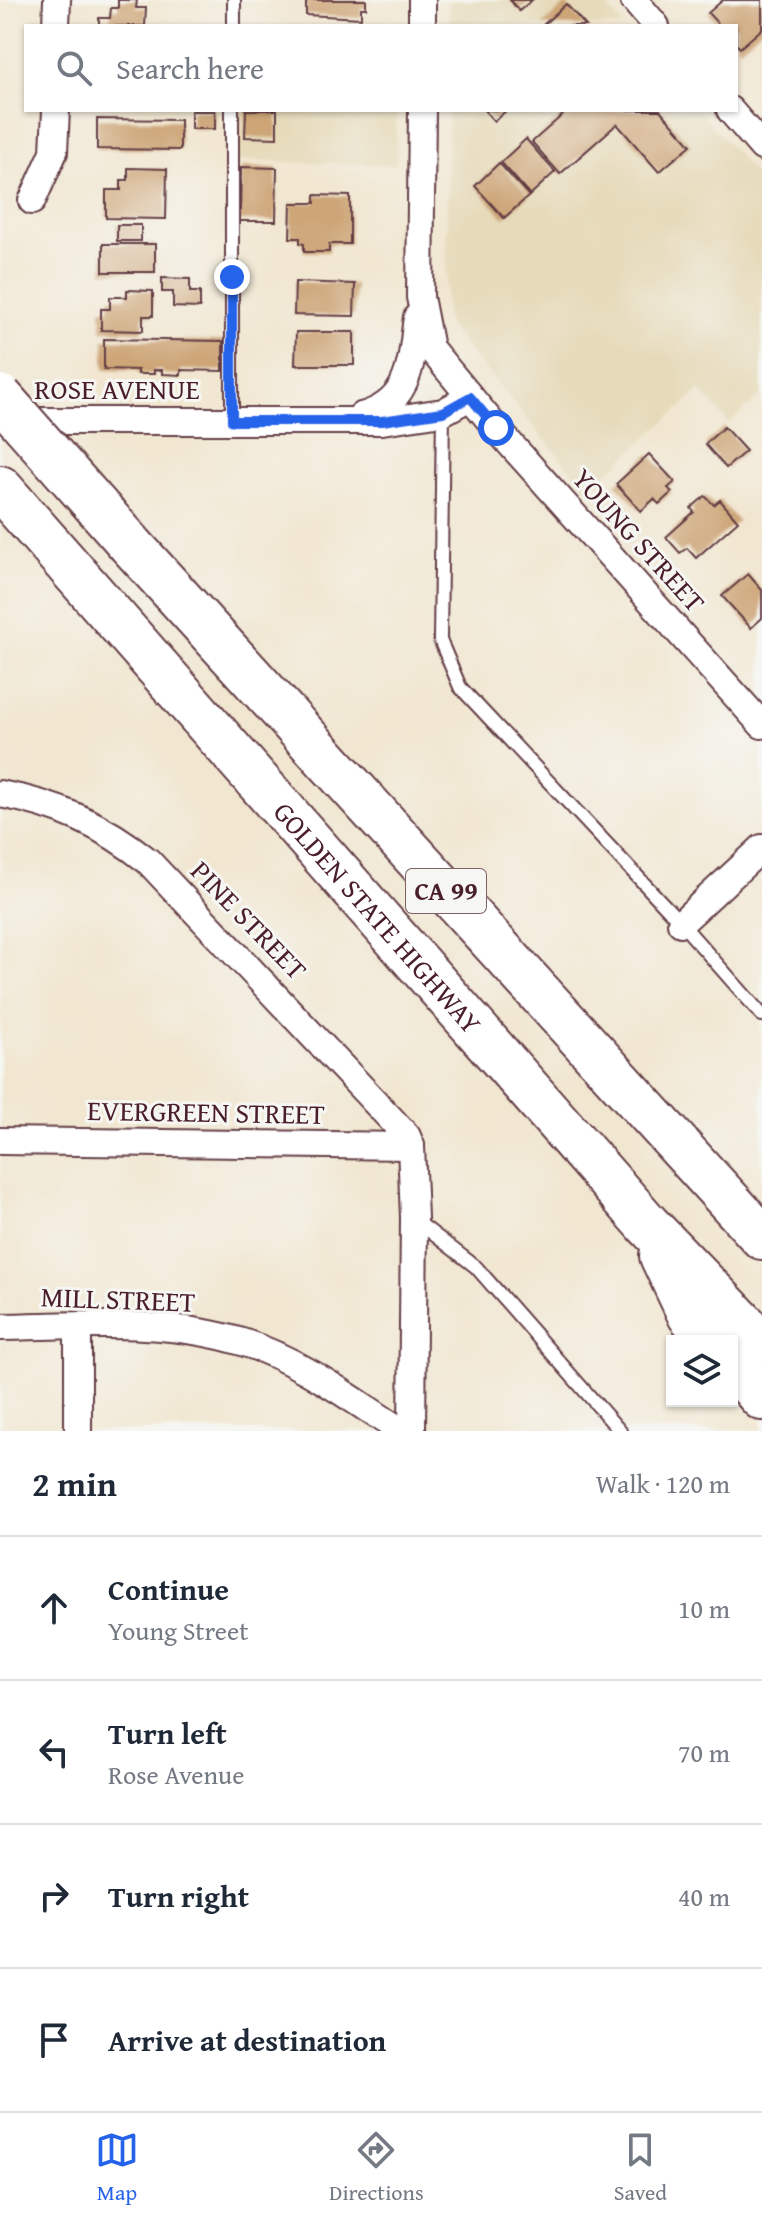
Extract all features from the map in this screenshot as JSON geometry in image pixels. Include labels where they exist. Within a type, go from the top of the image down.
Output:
[{"type":"highway","name":"CA 99","points":[[0,397],[130,544],[762,1237]]},
{"type":"highway","name":"GOLDEN STATE HIGHWAY","points":[[0,488],[648,1225],[762,1343]]},
{"type":"highway","points":[[648,1225],[690,1315],[707,1335]]},
{"type":"highway","points":[[738,1371],[762,1398]]},
{"type":"street","points":[[56,24],[57,0]]},
{"type":"street","points":[[422,0],[422,24]]},
{"type":"street","points":[[634,0],[654,24]]},
{"type":"street","points":[[32,201],[54,152],[56,112]]},
{"type":"street","points":[[335,421],[366,415],[387,406],[406,380],[420,297],[422,112]]},
{"type":"street","points":[[732,112],[762,147]]},
{"type":"street","name":"YOUNG STREET","points":[[420,297],[430,348],[762,725]]},
{"type":"street","name":"ROSE AVENUE","points":[[0,421],[382,421],[443,412],[470,397]]},
{"type":"street","name":"PINE STREET","points":[[0,794],[32,800],[75,815],[123,840],[148,861],[399,1124],[411,1146]]},
{"type":"street","points":[[681,923],[762,848]]},
{"type":"street","name":"EVERGREEN STREET","points":[[0,1141],[411,1146]]},
{"type":"street","points":[[411,1146],[414,1218],[412,1431]]},
{"type":"street","points":[[78,1326],[78,1431]]},
{"type":"street","name":"MILL STREET","points":[[0,1327],[153,1327],[200,1332],[242,1342],[322,1380],[401,1431]]},
{"type":"lane","points":[[234,0],[234,24]]},
{"type":"lane","points":[[232,112],[232,421]]},
{"type":"lane","points":[[443,412],[440,640],[460,687],[681,923],[762,1015]]},
{"type":"lane","points":[[414,1218],[476,1267],[620,1431]]},
{"type":"shaded area","points":[[449,0],[601,0],[622,24],[449,24]]},
{"type":"shaded area","points":[[232,112],[397,112],[396,165],[231,160]]},
{"type":"shaded area","points":[[448,112],[700,112],[762,183],[762,394],[729,423],[700,390],[588,490],[449,327],[446,316]]},
{"type":"building","points":[[118,0],[137,0],[136,8],[146,8],[145,24],[99,24],[99,18],[110,18],[111,8],[118,8]]},
{"type":"building","points":[[306,0],[366,0],[366,8],[361,8],[361,18],[306,15]]},
{"type":"building","points":[[510,0],[532,0],[519,11]]},
{"type":"building","points":[[723,0],[762,0],[762,29],[740,48],[738,24],[718,24],[708,13]]},
{"type":"building","points":[[566,4],[584,24],[544,24]]},
{"type":"building","points":[[191,112],[215,112],[215,129],[191,129]]},
{"type":"building","points":[[246,112],[277,112],[277,138],[245,137]]},
{"type":"building","points":[[486,112],[505,112],[494,121]]},
{"type":"building","points":[[662,112],[691,145],[659,172],[617,124],[560,174],[532,142],[565,113]]},
{"type":"building","points":[[97,119],[180,120],[180,150],[97,149]]},
{"type":"building","points":[[526,139],[555,172],[530,195],[501,162]]},
{"type":"building","points":[[499,163],[529,196],[504,218],[475,186]]},
{"type":"building","points":[[241,167],[277,168],[276,221],[240,221]]},
{"type":"building","points":[[128,168],[167,169],[166,219],[106,218],[106,190],[121,190],[121,180],[128,180]]},
{"type":"building","points":[[315,195],[350,196],[350,244],[329,244],[329,252],[304,252],[300,238],[290,238],[291,203],[315,203]]},
{"type":"building","points":[[117,225],[141,225],[141,241],[117,241]]},
{"type":"building","points":[[103,244],[155,244],[155,272],[103,272]]},
{"type":"building","points":[[162,278],[190,279],[190,292],[200,292],[200,308],[173,307],[173,292],[162,292]]},
{"type":"building","points":[[295,282],[355,284],[354,316],[294,315]]},
{"type":"building","points":[[127,290],[153,291],[153,316],[143,316],[143,331],[101,330],[101,309],[110,309],[110,297],[127,297]]},
{"type":"building","points":[[296,332],[354,332],[354,365],[295,365]]},
{"type":"building","points":[[104,339],[223,341],[223,371],[181,370],[181,375],[162,374],[162,370],[154,370],[154,374],[138,374],[138,370],[104,369]]},
{"type":"building","points":[[724,427],[746,451],[726,468],[705,444]]},
{"type":"building","points":[[649,454],[675,482],[668,488],[672,492],[659,504],[654,499],[641,511],[616,484]]},
{"type":"building","points":[[705,496],[714,505],[720,500],[738,521],[696,558],[687,548],[680,553],[666,537],[694,512],[691,508]]},
{"type":"building","points":[[748,574],[762,590],[762,618],[751,628],[722,596]]},
{"type":"route","points":[[232,277],[232,421],[382,421],[423,417],[443,412],[470,397],[496,428]]}]
